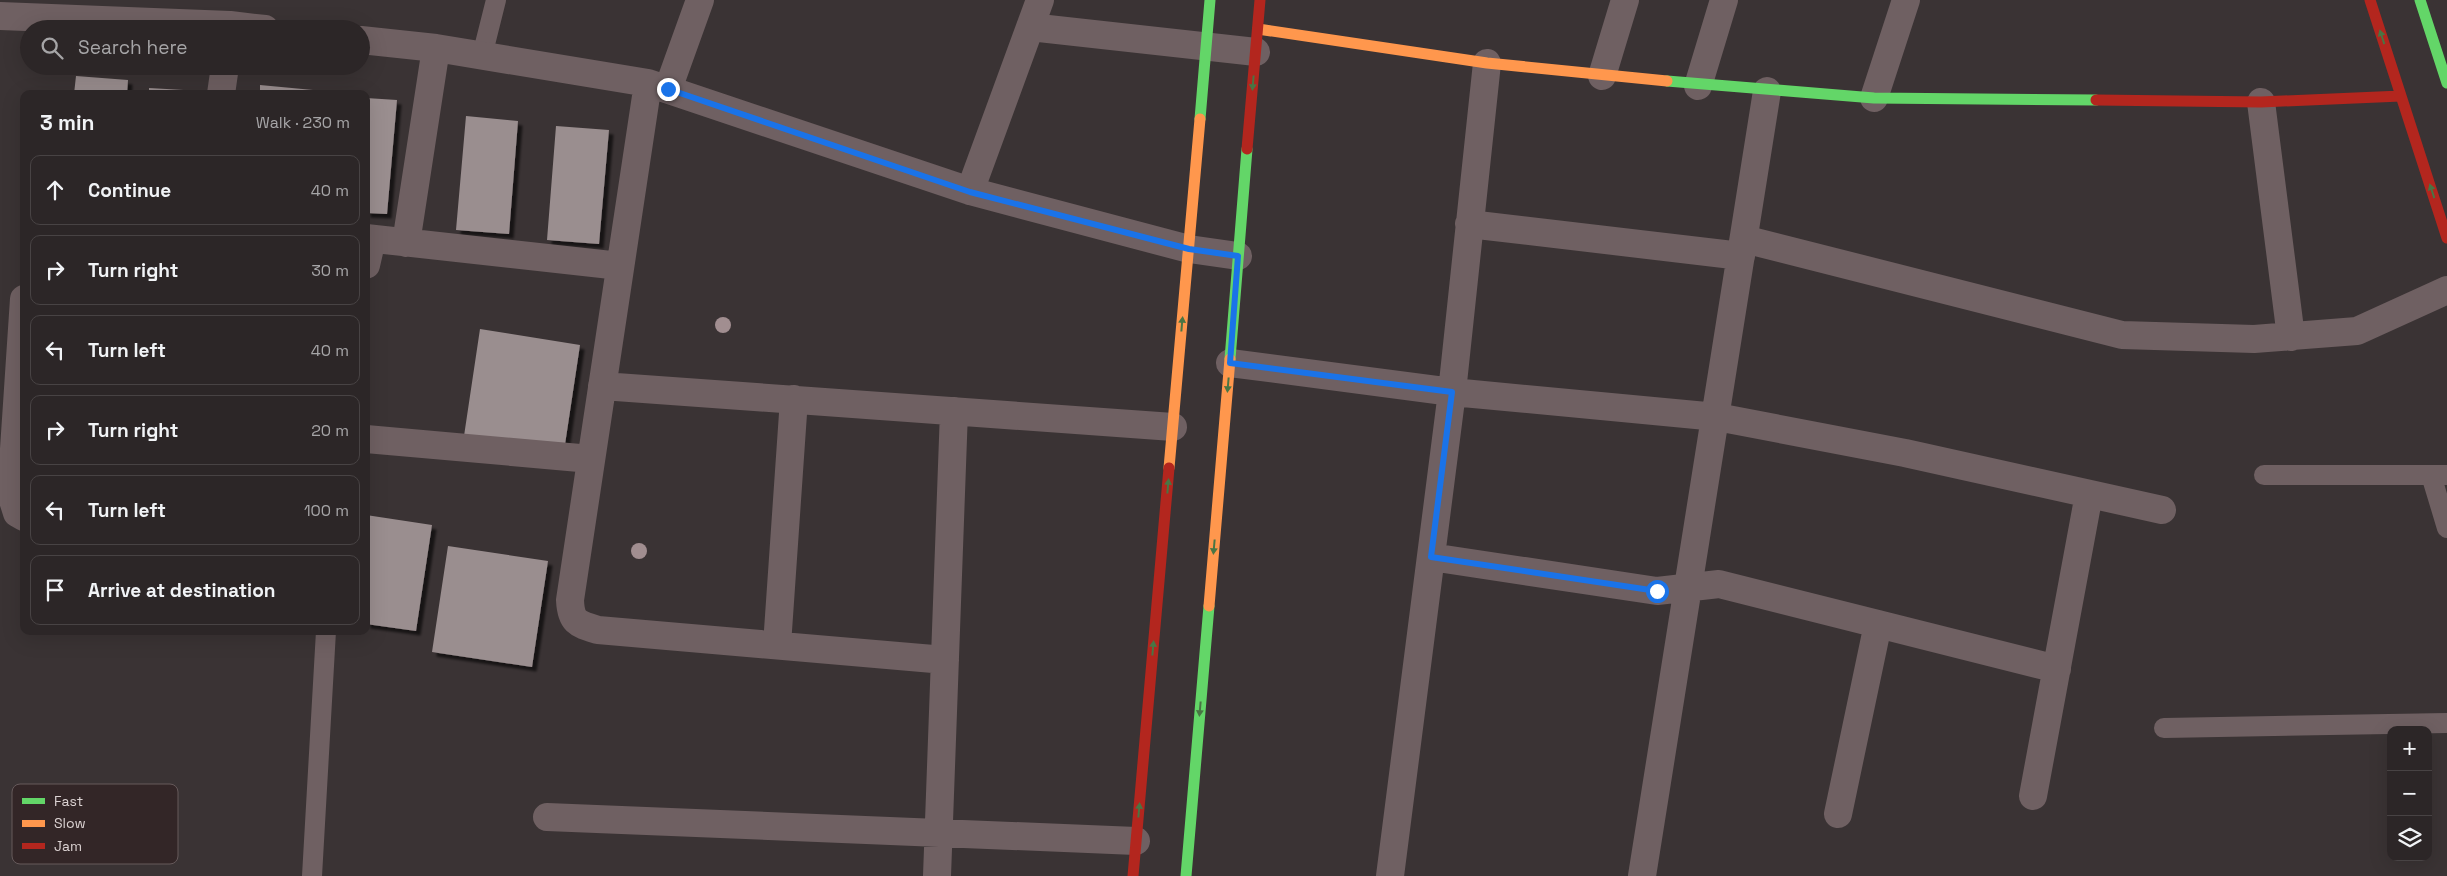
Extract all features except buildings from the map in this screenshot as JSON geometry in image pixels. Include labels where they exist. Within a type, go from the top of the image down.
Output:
[{"type":"street","points":[[700,0],[658,86],[620,266],[570,600],[571,614],[579,624],[598,630],[945,660]]},
{"type":"street","points":[[1133,876],[1210,0]]},
{"type":"street","points":[[1186,876],[1260,0]]},
{"type":"street","points":[[1602,76],[1625,0]]},
{"type":"street","points":[[1698,86],[1724,0]]},
{"type":"street","points":[[1874,98],[1906,0]]},
{"type":"street","points":[[2370,0],[2447,238]]},
{"type":"street","points":[[2420,0],[2447,82]]},
{"type":"street","points":[[970,192],[1031,8],[1206,46],[1257,40],[1698,86],[1874,98],[2261,102],[2401,96]]},
{"type":"street","points":[[7,11],[191,12],[212,20]]},
{"type":"street","points":[[370,41],[436,48],[658,86],[970,192],[1189,249],[1238,256]]},
{"type":"street","points":[[406,243],[436,48]]},
{"type":"street","points":[[1390,876],[1452,392],[1487,63]]},
{"type":"street","points":[[222,90],[224,75]]},
{"type":"street","points":[[1642,876],[1767,91]]},
{"type":"street","points":[[2261,102],[2291,336]]},
{"type":"street","points":[[1469,224],[1742,247],[2122,335],[2254,339],[2357,331],[2447,290]]},
{"type":"street","points":[[370,239],[620,266]]},
{"type":"street","points":[[20,359],[11,494],[17,513],[20,515]]},
{"type":"street","points":[[1230,363],[1452,392],[1716,417],[1905,453],[2162,510]]},
{"type":"street","points":[[602,386],[1173,427]]},
{"type":"street","points":[[777,645],[794,399]]},
{"type":"street","points":[[937,876],[954,411]]},
{"type":"street","points":[[370,439],[591,459]]},
{"type":"street","points":[[2033,796],[2089,494]]},
{"type":"street","points":[[1431,557],[1657,591],[1719,584],[2057,669]]},
{"type":"street","points":[[1838,814],[1878,624]]},
{"type":"street","points":[[547,817],[1136,841]]},
{"type":"lane","points":[[482,56],[496,0]]},
{"type":"lane","points":[[2264,475],[2439,475],[2447,528]]},
{"type":"lane","points":[[312,876],[326,635]]},
{"type":"lane","points":[[2164,728],[2447,723]]},
{"type":"traffic: fast","points":[[1200,119],[1210,0]]},
{"type":"traffic: fast","points":[[2420,0],[2447,83]]},
{"type":"traffic: fast","points":[[1667,81],[1874,98],[2096,100]]},
{"type":"traffic: fast","points":[[1230,359],[1247,149]]},
{"type":"traffic: fast","points":[[1186,876],[1209,606]]},
{"type":"traffic: slow","points":[[1258,29],[1487,63],[1667,81]]},
{"type":"traffic: slow","points":[[1169,468],[1200,119]]},
{"type":"traffic: slow","points":[[1209,606],[1230,359]]},
{"type":"traffic: jam","points":[[1247,149],[1260,0]]},
{"type":"traffic: jam","points":[[2370,0],[2447,238]]},
{"type":"traffic: jam","points":[[2096,100],[2261,102],[2401,96]]},
{"type":"traffic: jam","points":[[1133,876],[1169,468]]},
{"type":"route","points":[[668,89],[970,192],[1189,249],[1238,256],[1230,363],[1452,392],[1431,557],[1657,591]]}]
